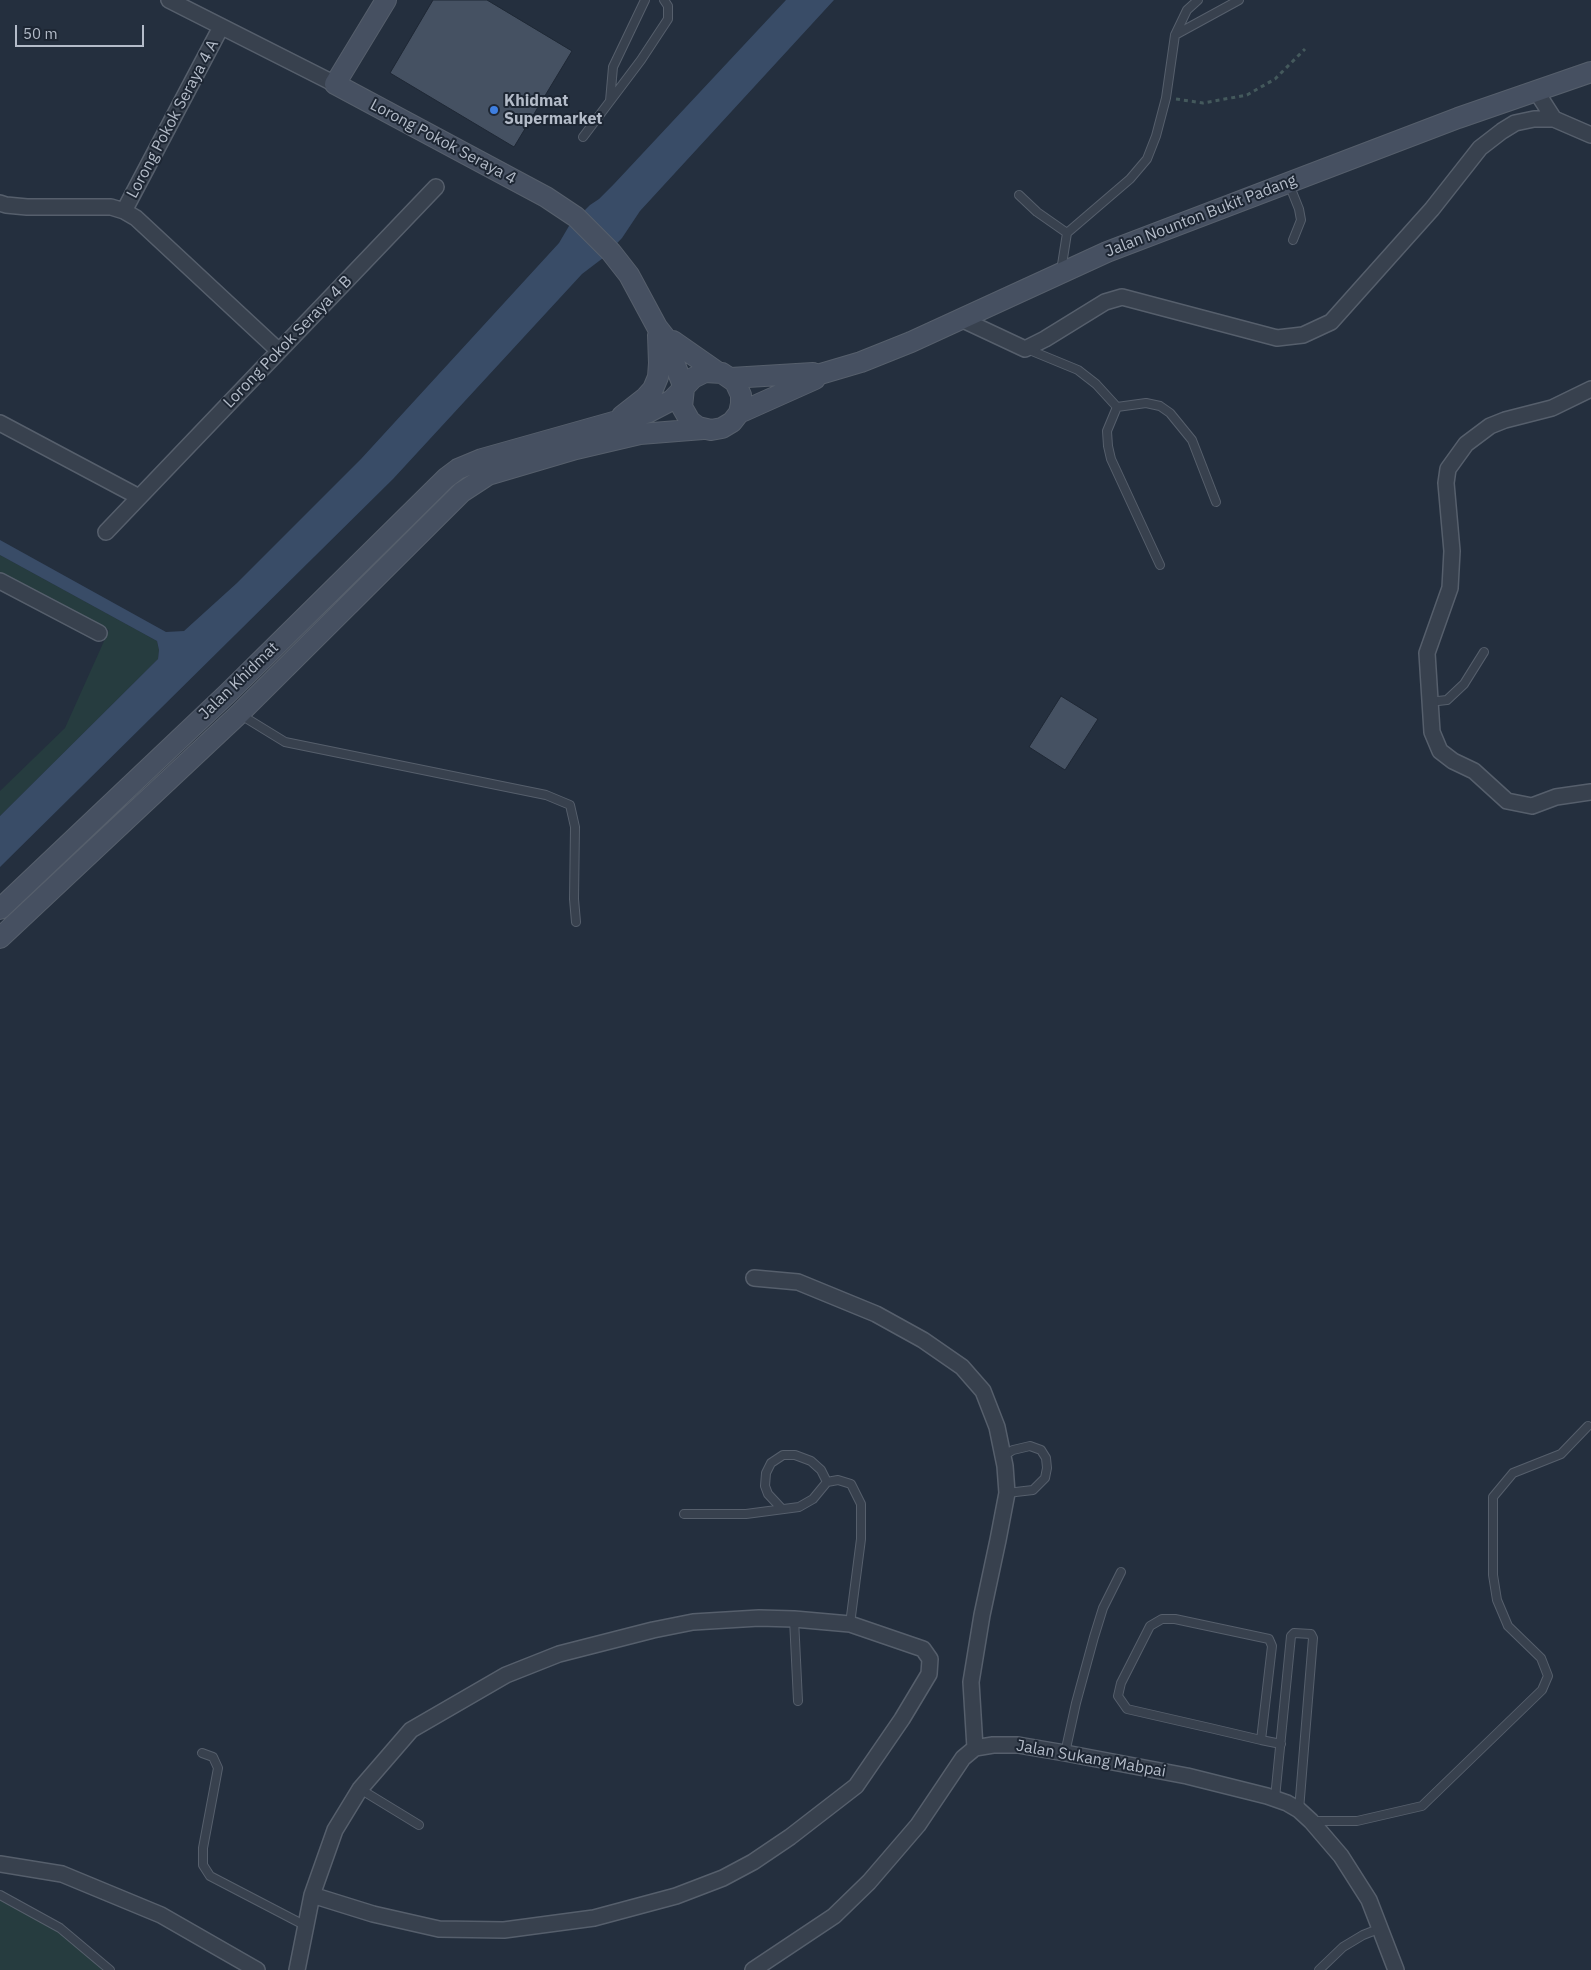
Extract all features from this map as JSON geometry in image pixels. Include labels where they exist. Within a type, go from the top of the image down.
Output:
[{"type":"street","name":"Lorong Pokok Seraya 4","points":[[169,0],[335,84],[546,197],[576,217],[611,252],[634,283],[668,344],[684,388]]},
{"type":"street","points":[[335,84],[386,0]]},
{"type":"street","name":"Lorong Pokok Seraya 4 A","points":[[124,211],[222,27]]},
{"type":"street","name":"Jalan Nounton Bukit Padang","points":[[739,413],[807,382],[815,378],[816,375],[862,362],[1108,252],[1458,118],[1591,72]]},
{"type":"street","points":[[1536,91],[1554,119]]},
{"type":"street","points":[[961,319],[1025,348],[1045,339],[1105,302],[1122,297],[1277,338],[1303,335],[1331,322],[1432,208],[1480,148],[1516,123],[1534,119],[1554,119],[1591,135]]},
{"type":"street","name":"Lorong Pokok Seraya 4 B","points":[[106,532],[436,187]]},
{"type":"street","name":"Lorong Pokok Seraya 4 A","points":[[0,203],[27,206],[111,206],[124,211],[136,218],[279,351]]},
{"type":"street","points":[[0,938],[239,714],[462,492],[488,475],[576,449],[631,436],[668,431],[714,430],[726,427],[739,413],[741,394],[737,386],[723,375],[663,334],[658,377],[653,388],[636,406],[610,423]]},
{"type":"street","points":[[703,429],[690,421],[684,412],[682,402],[684,388],[696,375],[705,372],[723,375]]},
{"type":"street","name":"Jalan Nounton Bukit Padang","points":[[723,375],[813,373],[816,375]]},
{"type":"street","name":"Jalan Khidmat","points":[[0,909],[227,694],[458,468],[482,458],[649,412],[672,400],[684,388]]},
{"type":"street","points":[[1591,389],[1552,408],[1505,420],[1490,426],[1466,444],[1448,469],[1446,483],[1452,551],[1450,588],[1427,653],[1432,732],[1440,752],[1453,762],[1474,771],[1507,801],[1532,806],[1556,797],[1591,792]]},
{"type":"street","points":[[0,423],[139,497]]},
{"type":"street","points":[[0,581],[99,633]]},
{"type":"street","points":[[753,1970],[834,1916],[869,1882],[918,1825],[963,1758],[975,1748],[971,1682],[982,1615],[1007,1493],[1003,1456],[997,1427],[983,1391],[962,1367],[923,1340],[876,1314],[798,1282],[754,1278]]},
{"type":"street","points":[[297,1970],[312,1895],[335,1830],[360,1789],[411,1730],[506,1675],[559,1654],[653,1630],[693,1622],[759,1618],[850,1624],[923,1649],[930,1659],[929,1674],[902,1719],[856,1786],[790,1837],[753,1862],[723,1878],[676,1896],[594,1918],[504,1930],[440,1929],[373,1914],[312,1895]]},
{"type":"street","name":"Jalan Sukang Mabpai","points":[[975,1748],[993,1745],[1018,1745],[1187,1776],[1275,1798],[1299,1810],[1341,1856],[1369,1900],[1396,1970]]},
{"type":"street","points":[[0,1864],[54,1871],[62,1874],[161,1915],[257,1970]]},
{"type":"lane","points":[[610,100],[612,67],[645,0]]},
{"type":"lane","points":[[582,137],[641,60],[668,19],[668,6],[664,0]]},
{"type":"lane","points":[[1186,0],[1187,10]]},
{"type":"lane","points":[[1060,273],[1067,233],[1124,184],[1147,159],[1156,136],[1166,98],[1175,35],[1187,10],[1198,0]]},
{"type":"lane","points":[[1175,35],[1239,0]]},
{"type":"lane","points":[[1289,182],[1300,208],[1301,220],[1293,240]]},
{"type":"lane","points":[[1019,195],[1036,212],[1067,233]]},
{"type":"lane","points":[[1025,348],[1078,370],[1096,384],[1117,406]]},
{"type":"lane","points":[[1117,406],[1146,403],[1160,406],[1170,413],[1192,440],[1216,502]]},
{"type":"lane","points":[[1117,406],[1108,431],[1108,446],[1115,467],[1160,565]]},
{"type":"lane","points":[[1429,702],[1447,700],[1464,684],[1484,652]]},
{"type":"lane","points":[[239,714],[285,742],[546,795],[570,805],[575,827],[576,922]]},
{"type":"lane","points":[[1311,1821],[1357,1821],[1422,1806],[1542,1690],[1548,1676],[1541,1658],[1508,1626],[1498,1600],[1493,1575],[1493,1497],[1513,1473],[1561,1454],[1588,1426]]},
{"type":"lane","points":[[1003,1456],[1012,1450],[1030,1446],[1040,1450],[1046,1458],[1045,1478],[1033,1490],[1007,1493]]},
{"type":"lane","points":[[782,1509],[768,1494],[765,1486],[766,1473],[771,1463],[783,1455],[795,1455],[811,1461],[821,1470],[826,1482]]},
{"type":"lane","points":[[684,1514],[746,1514],[799,1507],[813,1499],[826,1482],[838,1480],[851,1484],[862,1504],[861,1539],[850,1624]]},
{"type":"lane","points":[[1065,1753],[1094,1637],[1104,1608],[1121,1572]]},
{"type":"lane","points":[[794,1619],[798,1701]]},
{"type":"lane","points":[[1261,1740],[1272,1646],[1269,1639],[1175,1619],[1162,1619],[1150,1626],[1121,1683],[1118,1696],[1127,1709],[1261,1740],[1281,1744]]},
{"type":"lane","points":[[1275,1798],[1292,1636],[1294,1633],[1311,1634],[1313,1638],[1299,1810]]},
{"type":"lane","points":[[202,1753],[214,1757],[218,1768],[203,1848],[203,1865],[210,1876],[306,1926]]},
{"type":"lane","points":[[360,1789],[419,1825]]},
{"type":"lane","points":[[0,1895],[60,1928],[110,1970]]},
{"type":"lane","points":[[1319,1970],[1343,1947],[1363,1935],[1381,1928]]},
{"type":"path","points":[[1166,98],[1203,103],[1247,94],[1275,79],[1305,49]]},
{"type":"green space","points":[[0,555],[157,641],[159,650],[158,659],[0,816],[0,791],[65,728],[109,630],[0,572]]},
{"type":"green space","points":[[0,1897],[67,1936],[102,1970],[0,1970]]},
{"type":"water","points":[[786,0],[834,0],[640,211],[622,238],[603,258],[582,274],[393,479],[0,867],[0,816],[158,659],[159,650],[157,641],[0,555],[0,540],[166,632],[184,631],[237,583],[361,459],[559,243],[569,226],[614,184]]},
{"type":"building","name":"Khidmat Supermarket","points":[[433,0],[487,0],[572,51],[514,147],[390,73]]},
{"type":"building","points":[[1061,696],[1098,719],[1065,770],[1029,747]]},
{"type":"place","name":"Khidmat Supermarket","points":[[494,110]]}]
